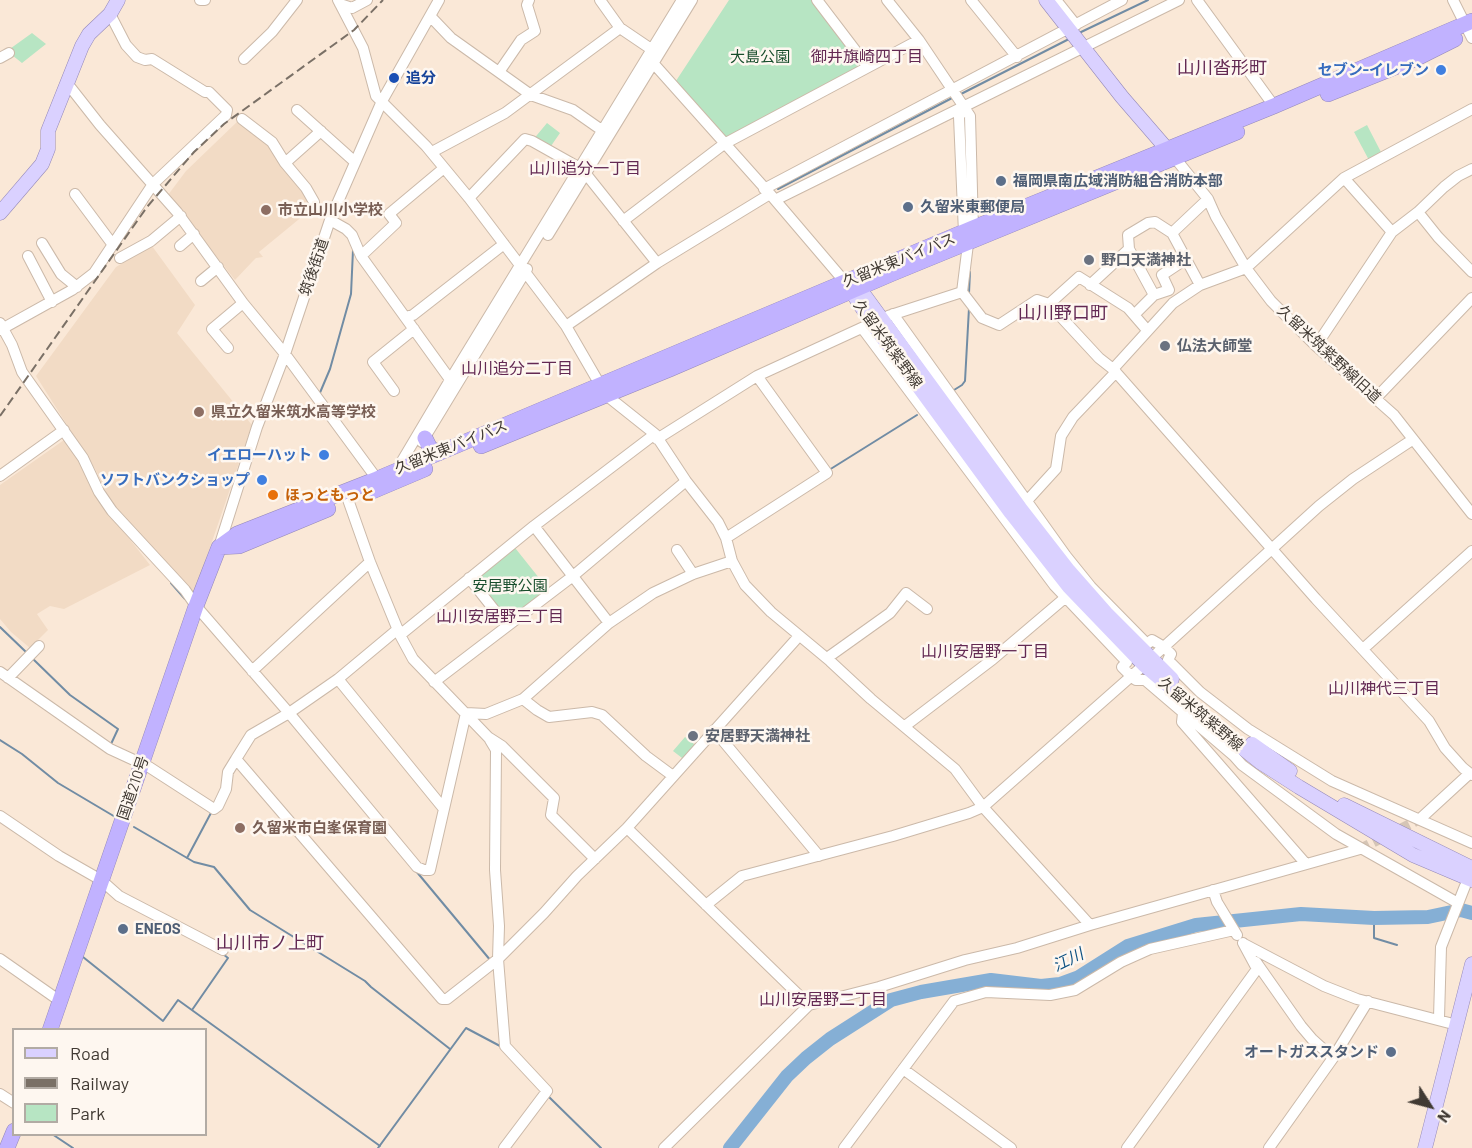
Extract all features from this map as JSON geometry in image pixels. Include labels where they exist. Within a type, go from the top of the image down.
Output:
[{"type":"highway","name":"久留米東バイパス","points":[[1171,154],[1274,106],[1470,29]]},
{"type":"highway","name":"久留米東バイパス","points":[[219,547],[237,534],[347,496],[852,287],[968,235],[1414,60],[1470,29]]},
{"type":"highway","name":"久留米東バイパス","points":[[347,496],[377,479],[403,473],[439,453],[603,390]]},
{"type":"highway","points":[[425,438],[430,448],[439,453]]},
{"type":"highway","name":"国道210号","points":[[50,1028],[196,606],[219,547]]},
{"type":"main road","points":[[0,213],[42,164],[48,149],[48,131],[82,46],[89,34],[110,14],[116,0]]},
{"type":"main road","points":[[1046,0],[1072,27],[1082,45],[1171,154]]},
{"type":"main road","name":"久留米筑紫野線","points":[[852,287],[1016,510],[1069,587],[1216,727],[1260,762],[1299,788],[1413,855],[1468,883]]},
{"type":"main road","name":"久留米筑紫野線","points":[[1148,662],[1262,751],[1341,804],[1472,868]]},
{"type":"main road","points":[[1425,1148],[1472,964]]},
{"type":"street","points":[[200,0],[205,0]]},
{"type":"street","points":[[244,59],[272,32],[297,0]]},
{"type":"street","points":[[339,2],[352,8],[367,0]]},
{"type":"street","name":"筑後街道","points":[[219,547],[257,427],[285,354],[330,220],[382,102],[439,0]]},
{"type":"street","points":[[499,72],[521,40],[536,31],[526,5],[529,0]]},
{"type":"street","points":[[600,0],[620,28],[651,49],[654,64],[852,287]]},
{"type":"street","points":[[583,171],[603,131],[682,0]]},
{"type":"street","points":[[403,473],[453,384],[523,269],[583,171],[654,64],[692,0]]},
{"type":"street","points":[[817,0],[868,67]]},
{"type":"street","points":[[887,0],[919,40],[964,107]]},
{"type":"street","points":[[971,0],[1017,57]]},
{"type":"street","points":[[1056,0],[1072,27]]},
{"type":"street","points":[[566,326],[657,263],[770,194],[953,88],[1017,57],[1122,0]]},
{"type":"street","points":[[770,194],[964,107],[1082,45],[1179,0]]},
{"type":"street","points":[[1197,0],[1274,106]]},
{"type":"street","points":[[1453,0],[1470,29]]},
{"type":"street","points":[[339,2],[363,48],[376,96],[432,152],[469,198],[566,326],[603,390],[656,436],[686,482],[718,522],[726,538],[732,561],[745,585],[771,612],[955,769],[983,807],[1090,925]]},
{"type":"street","points":[[110,14],[126,45],[137,57],[145,60],[153,59],[205,92],[209,92],[227,111],[226,115],[153,184],[94,273],[77,287],[52,302],[1,327],[22,372],[83,458],[99,492],[112,511],[185,590],[196,606],[289,713],[417,867],[424,870],[430,870],[466,713]]},
{"type":"street","points":[[430,16],[451,38],[531,95],[573,110],[603,131]]},
{"type":"street","points":[[432,152],[505,113],[620,28]]},
{"type":"street","points":[[623,221],[724,144],[919,40]]},
{"type":"street","points":[[67,83],[106,132],[181,216],[243,303],[285,354],[377,479]]},
{"type":"street","points":[[964,107],[959,117],[968,235],[962,292],[982,318],[999,325],[1037,300],[1049,304],[1099,358],[1115,371],[1316,599],[1429,721],[1445,748],[1468,772]]},
{"type":"street","points":[[1016,510],[1056,469],[1060,436],[1073,417],[1173,303],[1200,285],[1246,268],[1344,178],[1472,109]]},
{"type":"street","points":[[297,110],[355,162]]},
{"type":"street","points":[[242,120],[272,142],[314,202]]},
{"type":"street","points":[[285,163],[321,131]]},
{"type":"street","points":[[469,198],[525,139],[548,149],[583,171],[657,263]]},
{"type":"street","name":"久留米筑紫野線旧道","points":[[1171,154],[1208,199],[1246,268],[1271,301],[1316,346],[1394,415],[1472,514]]},
{"type":"street","points":[[361,256],[396,223],[388,214],[444,168]]},
{"type":"street","points":[[1316,346],[1392,232],[1418,212],[1444,187],[1472,169]]},
{"type":"street","points":[[1344,178],[1392,232]]},
{"type":"street","points":[[75,194],[113,245]]},
{"type":"street","points":[[1172,233],[1208,199]]},
{"type":"street","points":[[1418,212],[1438,237],[1472,272]]},
{"type":"street","points":[[120,258],[151,241],[181,216]]},
{"type":"street","points":[[330,220],[346,228],[352,235],[361,256],[453,384]]},
{"type":"street","points":[[1154,295],[1129,249],[1128,235],[1148,223],[1155,222],[1172,233],[1200,285]]},
{"type":"street","points":[[180,246],[194,234]]},
{"type":"street","points":[[42,243],[61,274],[77,287]]},
{"type":"street","points":[[405,317],[413,315],[504,244]]},
{"type":"street","points":[[1090,285],[1129,249]]},
{"type":"street","points":[[28,256],[52,302]]},
{"type":"street","points":[[1134,315],[1154,295],[1169,290],[1162,275],[1186,259]]},
{"type":"street","points":[[201,281],[218,267]]},
{"type":"street","points":[[1049,304],[1079,277],[1128,308],[1147,330]]},
{"type":"street","points":[[39,646],[4,675],[110,749],[142,764],[214,809],[218,806],[225,789],[228,772],[251,735],[289,713],[338,679],[534,526],[656,436],[757,376],[877,321],[962,292]]},
{"type":"street","points":[[1376,398],[1472,298]]},
{"type":"street","points":[[228,348],[212,329],[243,303]]},
{"type":"street","points":[[877,321],[1016,510],[1066,597],[1127,662],[1122,667],[1136,680],[1145,680],[1242,765],[1328,829],[1455,909]]},
{"type":"street","points":[[394,391],[373,362],[414,330]]},
{"type":"street","points":[[726,538],[827,473],[757,376]]},
{"type":"street","points":[[403,473],[425,438],[453,384]]},
{"type":"street","points":[[0,476],[64,430]]},
{"type":"street","points":[[706,905],[742,876],[904,833],[983,807],[1148,662],[1319,506],[1353,479],[1412,440]]},
{"type":"street","points":[[434,682],[573,576],[686,482]]},
{"type":"street","points":[[347,496],[370,562],[399,632],[413,659],[488,737],[496,750],[495,860],[499,926],[498,959],[505,1046],[547,1092],[504,1148]]},
{"type":"street","points":[[1016,510],[1066,556],[1092,587],[1147,644],[1152,640],[1164,647],[1171,654],[1168,660],[1200,692],[1248,729],[1332,781],[1472,843]]},
{"type":"street","points":[[534,526],[609,623]]},
{"type":"street","points":[[678,550],[693,574]]},
{"type":"street","points":[[1364,649],[1472,551]]},
{"type":"street","points":[[466,713],[486,714],[523,699],[609,623],[653,593],[693,574],[732,561]]},
{"type":"street","points":[[252,671],[370,562]]},
{"type":"street","points":[[469,578],[507,626]]},
{"type":"street","points":[[827,658],[890,613],[906,593],[927,609]]},
{"type":"street","points":[[905,726],[993,659],[1066,597]]},
{"type":"street","points":[[236,759],[441,999],[447,999],[498,959],[627,828],[799,636]]},
{"type":"street","points":[[338,679],[444,808]]},
{"type":"street","points":[[523,699],[549,717],[592,712],[602,715],[646,756],[673,776]]},
{"type":"street","points":[[1183,713],[1182,722],[1306,864]]},
{"type":"street","points":[[714,730],[819,856]]},
{"type":"street","points":[[488,737],[502,746],[554,798],[550,815],[596,859]]},
{"type":"street","points":[[1420,819],[1468,772],[1472,760]]},
{"type":"street","points":[[0,816],[59,856],[101,880],[119,896],[223,950]]},
{"type":"street","points":[[627,828],[809,1005]]},
{"type":"street","points":[[664,1148],[809,1005],[879,987],[965,960],[1017,948],[1090,925],[1360,849]]},
{"type":"street","points":[[1438,1018],[1441,947],[1455,909],[1468,883]]},
{"type":"street","points":[[1213,890],[1217,902],[1243,944],[1301,1026],[1333,1058]]},
{"type":"street","points":[[844,1148],[954,1001],[965,996],[986,992],[1050,995],[1075,990],[1150,949],[1234,930]]},
{"type":"street","points":[[1243,944],[1324,986],[1357,999],[1438,1018],[1457,1025]]},
{"type":"street","points":[[1127,1148],[1257,969],[1243,944]]},
{"type":"street","points":[[0,959],[60,1001]]},
{"type":"street","points":[[1269,1148],[1333,1058],[1368,1001]]},
{"type":"street","points":[[903,1069],[1011,1148]]},
{"type":"shaded area","points":[[239,120],[272,142],[315,206],[259,252],[263,257],[256,258],[235,280],[168,195],[186,171]]},
{"type":"shaded area","points":[[152,246],[195,305],[177,333],[252,425],[194,594],[112,504],[95,469],[36,376],[116,267]]},
{"type":"shaded area","points":[[64,440],[78,458],[103,505],[150,565],[64,609],[50,606],[37,614],[48,630],[30,648],[0,619],[0,485]]},
{"type":"green space","name":"大島公園","points":[[729,0],[815,0],[868,67],[724,144],[672,87]]},
{"type":"green space","points":[[32,33],[46,44],[22,63],[7,51]]},
{"type":"green space","points":[[547,123],[560,133],[551,146],[532,141]]},
{"type":"green space","points":[[1367,125],[1383,156],[1370,162],[1354,132]]},
{"type":"green space","name":"安居野公園","points":[[512,544],[551,593],[507,626],[469,578]]},
{"type":"green space","points":[[685,737],[699,748],[686,761],[673,751]]},
{"type":"waterway","points":[[1079,33],[1148,0]]},
{"type":"waterway","points":[[959,95],[1069,39]]},
{"type":"waterway","points":[[778,189],[954,97]]},
{"type":"waterway","points":[[319,395],[330,369],[351,294],[353,250]]},
{"type":"waterway","points":[[969,293],[970,272]]},
{"type":"waterway","points":[[954,390],[965,381],[969,308]]},
{"type":"waterway","points":[[829,470],[917,415]]},
{"type":"waterway","points":[[171,583],[185,599]]},
{"type":"waterway","points":[[0,627],[26,652]]},
{"type":"waterway","points":[[32,658],[70,695],[118,729],[111,744]]},
{"type":"waterway","points":[[0,740],[22,754],[58,783],[117,818]]},
{"type":"waterway","points":[[187,858],[212,811]]},
{"type":"waterway","points":[[134,827],[194,862],[214,867],[250,910],[365,981],[450,1049]]},
{"type":"waterway","points":[[416,871],[491,961]]},
{"type":"waterway","name":"江川","points":[[730,1148],[787,1076],[806,1058],[830,1039],[891,1000],[921,992],[991,980],[1041,986],[1060,984],[1079,977],[1128,946],[1196,925],[1301,914],[1374,918],[1428,917],[1461,910],[1472,913]]},
{"type":"waterway","points":[[1374,918],[1374,938],[1397,945]]},
{"type":"waterway","points":[[192,1010],[228,958],[223,954]]},
{"type":"waterway","points":[[83,957],[163,1021],[178,1000],[380,1146]]},
{"type":"waterway","points":[[378,1148],[466,1028],[500,1046]]},
{"type":"waterway","points":[[548,1096],[601,1148]]},
{"type":"waterway","points":[[55,1136],[73,1148]]},
{"type":"tunnel","points":[[1360,849],[1420,819]]},
{"type":"railway","points":[[0,416],[147,207],[194,152],[224,124],[354,30],[383,0]]},
{"type":"place","name":"セブン-イレブン","points":[[1441,70]]},
{"type":"place","name":"追分","points":[[394,78]]},
{"type":"place","name":"福岡県南広域消防組合消防本部","points":[[1001,181]]},
{"type":"place","name":"久留米東郵便局","points":[[908,207]]},
{"type":"place","name":"市立山川小学校","points":[[266,210]]},
{"type":"place","name":"野口天満神社","points":[[1089,260]]},
{"type":"place","name":"仏法大師堂","points":[[1165,346]]},
{"type":"place","name":"県立久留米筑水高等学校","points":[[199,412]]},
{"type":"place","name":"イエローハット","points":[[324,455]]},
{"type":"place","name":"ソフトバンクショップ","points":[[262,480]]},
{"type":"place","name":"ほっともっと","points":[[273,495]]},
{"type":"place","name":"安居野天満神社","points":[[693,736]]},
{"type":"place","name":"久留米市白峯保育園","points":[[240,828]]},
{"type":"place","name":"ENEOS","points":[[123,929]]},
{"type":"place","name":"オートガススタンド","points":[[1391,1052]]},
{"type":"district","name":"御井旗崎四丁目","points":[[867,57]]},
{"type":"district","name":"山川沓形町","points":[[1222,68]]},
{"type":"district","name":"山川追分一丁目","points":[[585,169]]},
{"type":"district","name":"山川野口町","points":[[1063,313]]},
{"type":"district","name":"山川追分二丁目","points":[[517,369]]},
{"type":"district","name":"山川安居野三丁目","points":[[500,617]]},
{"type":"district","name":"山川安居野一丁目","points":[[985,652]]},
{"type":"district","name":"山川神代三丁目","points":[[1384,689]]},
{"type":"district","name":"山川市ノ上町","points":[[270,943]]},
{"type":"district","name":"山川安居野二丁目","points":[[823,1000]]}]
